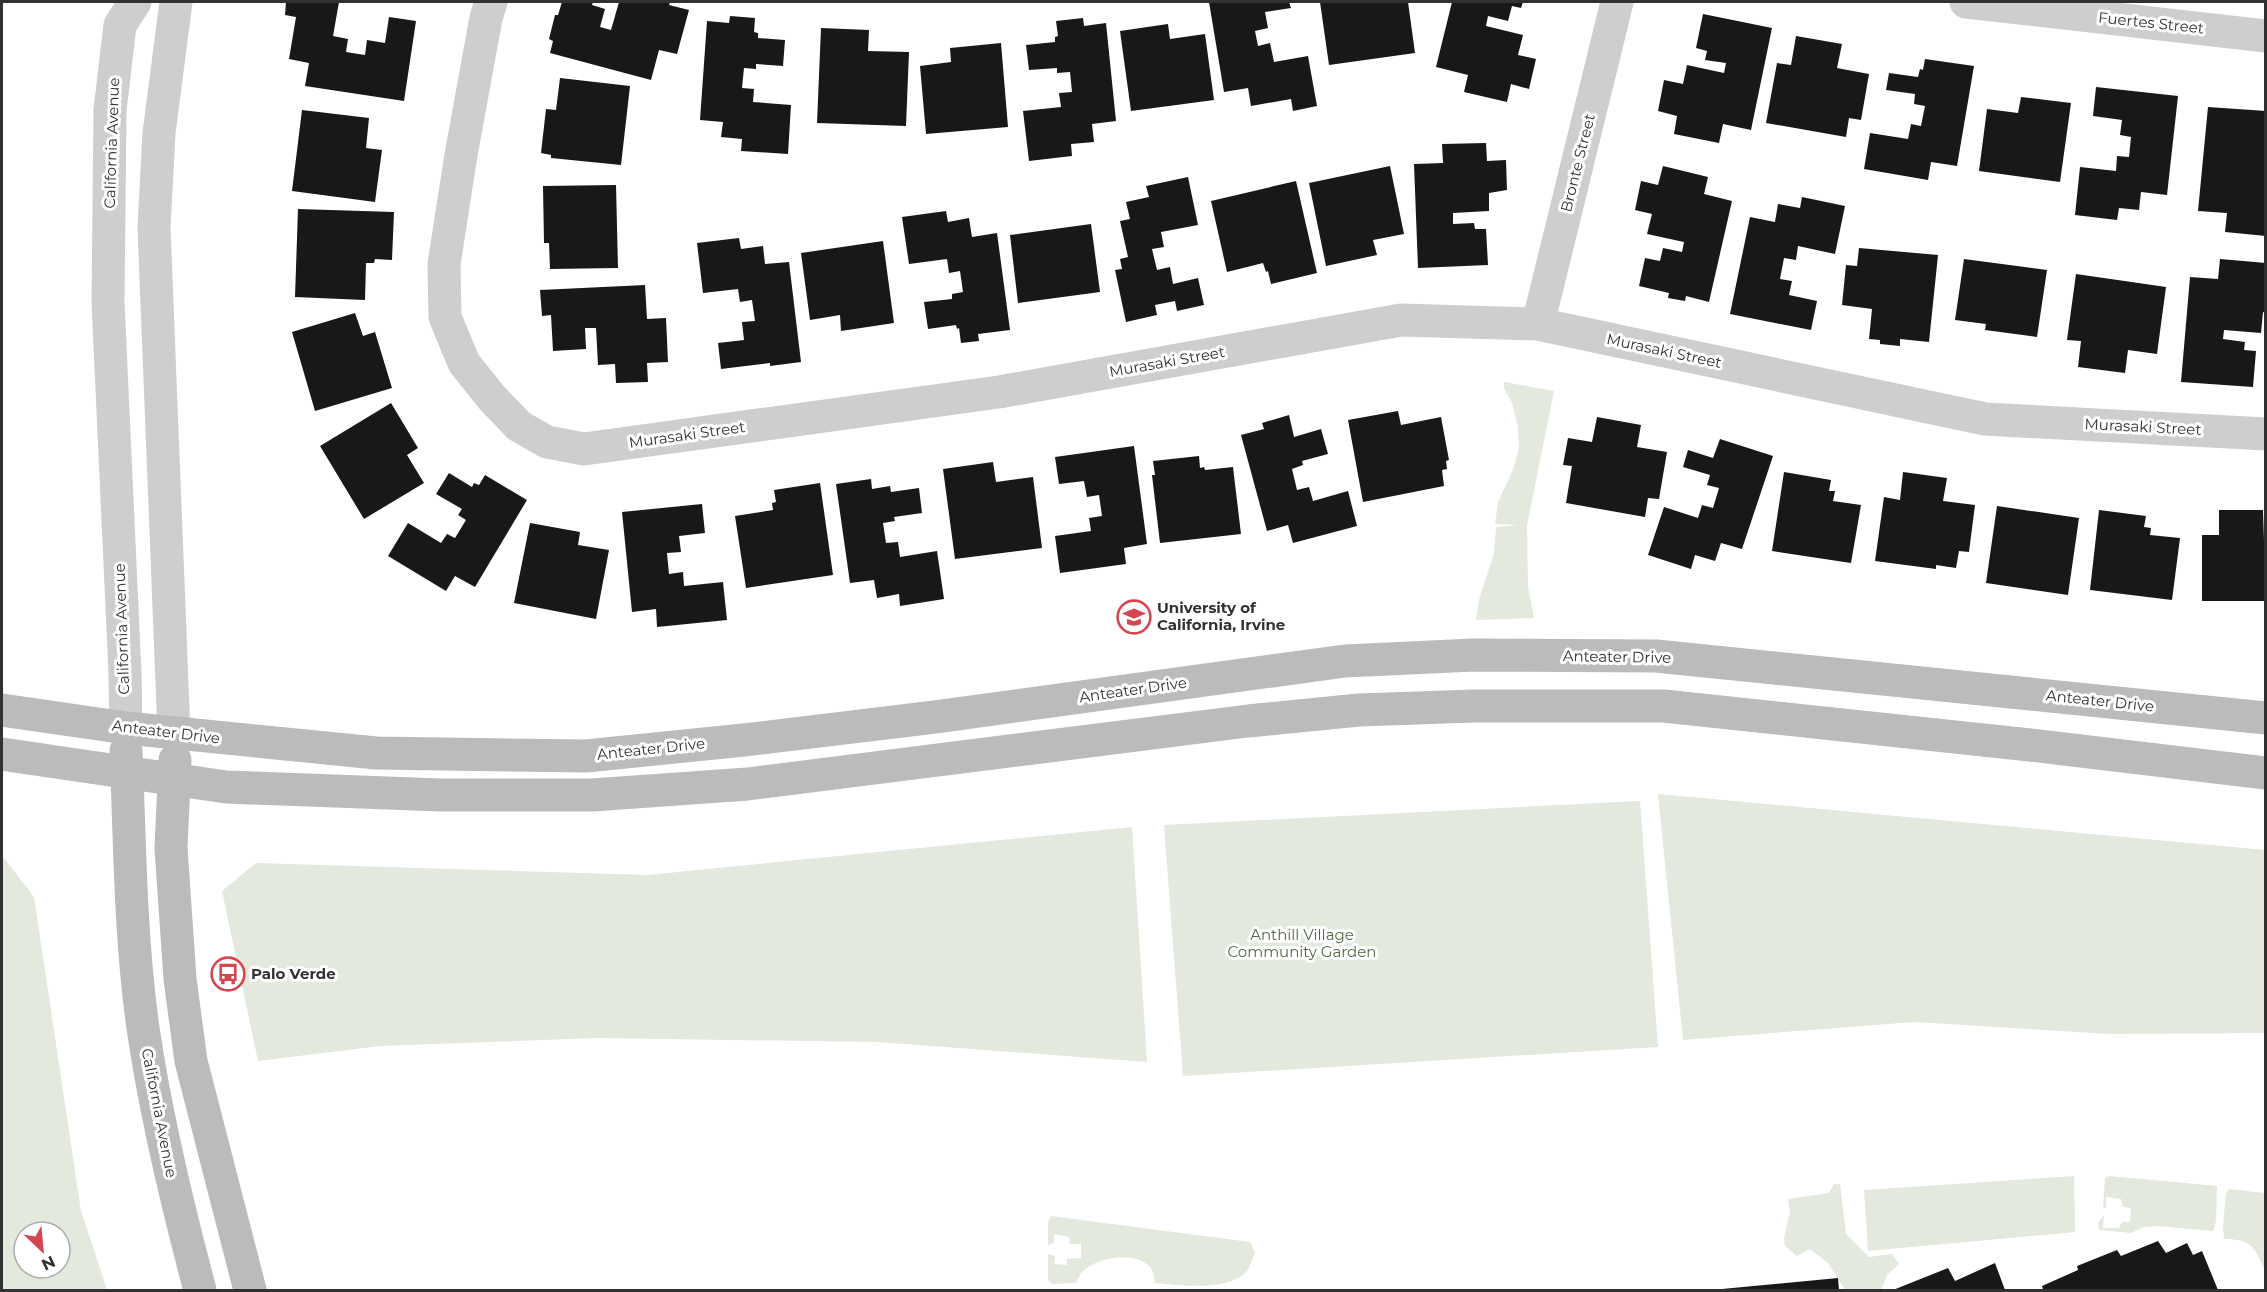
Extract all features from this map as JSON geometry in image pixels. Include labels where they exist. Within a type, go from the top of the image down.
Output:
[{"type":"main road","name":"Anteater Drive","points":[[2,710],[174,734],[376,753],[586,756],[901,721],[1345,661],[1474,655],[1656,656],[2265,718]]},
{"type":"main road","points":[[2,754],[226,787],[441,795],[592,795],[748,784],[1248,721],[1359,710],[1474,706],[1664,706],[2265,773]]},
{"type":"main road","name":"California Avenue","points":[[126,728],[133,935],[143,1026],[155,1100],[200,1290]]},
{"type":"main road","points":[[174,734],[175,781],[171,848],[180,979],[191,1062],[250,1290]]},
{"type":"street","name":"California Avenue","points":[[126,728],[108,257],[110,110],[120,24],[135,2]]},
{"type":"street","points":[[174,734],[154,227],[159,133],[176,2]]},
{"type":"street","name":"Murasaki Street","points":[[491,2],[486,18],[461,155],[444,264],[445,317],[464,363],[492,398],[519,426],[547,442],[584,449],[999,392],[1401,320],[1538,324],[1985,419],[2265,434]]},
{"type":"street","name":"Bronte Street","points":[[1538,324],[1617,2]]},
{"type":"street","name":"Fuertes Street","points":[[1966,2],[2265,36]]},
{"type":"green space","points":[[1504,382],[1554,391],[1527,525],[1528,586],[1534,618],[1476,620],[1479,600],[1494,553],[1496,527],[1518,525],[1495,524],[1498,502],[1513,470],[1519,447],[1518,426],[1512,403],[1504,388]]},
{"type":"green space","points":[[1658,794],[2265,850],[2265,1033],[2110,1034],[1914,1022],[1683,1040]]},
{"type":"green space","name":"Anthill Village Community Garden","points":[[1640,801],[1658,1047],[1183,1076],[1164,825]]},
{"type":"green space","points":[[1132,827],[1147,1062],[877,1042],[598,1038],[380,1046],[258,1061],[222,891],[256,863],[647,875]]},
{"type":"green space","points":[[2,858],[34,897],[81,1211],[107,1290],[2,1290]]},
{"type":"green space","points":[[2074,1176],[2075,1232],[1868,1251],[1864,1190]]},
{"type":"green space","points":[[2109,1176],[2217,1186],[2216,1221],[2213,1231],[2157,1226],[2144,1227],[2131,1233],[2099,1230],[2098,1223],[2104,1215],[2103,1228],[2119,1228],[2122,1222],[2130,1222],[2131,1208],[2123,1207],[2121,1199],[2106,1197],[2106,1208],[2103,1208],[2105,1178]]},
{"type":"green space","points":[[1834,1184],[1840,1184],[1846,1234],[1869,1257],[1892,1254],[1899,1264],[1887,1275],[1881,1290],[1845,1290],[1828,1263],[1810,1249],[1797,1256],[1785,1246],[1784,1238],[1790,1212],[1788,1199],[1829,1193]]},
{"type":"green space","points":[[2229,1189],[2265,1193],[2265,1270],[2251,1246],[2241,1241],[2224,1239],[2226,1193]]},
{"type":"green space","points":[[1051,1216],[1250,1242],[1255,1253],[1247,1271],[1239,1278],[1217,1285],[1191,1286],[1155,1283],[1153,1271],[1146,1263],[1129,1257],[1108,1259],[1089,1266],[1082,1272],[1076,1283],[1052,1284],[1048,1279],[1048,1254],[1055,1256],[1054,1264],[1067,1265],[1067,1259],[1081,1258],[1081,1244],[1070,1244],[1069,1237],[1054,1234],[1054,1243],[1048,1245],[1048,1222]]},
{"type":"building","points":[[286,2],[339,2],[333,36],[348,39],[346,52],[365,55],[367,40],[385,43],[389,17],[416,21],[404,101],[305,86],[309,63],[289,59],[296,17],[285,15]]},
{"type":"building","points":[[562,2],[593,2],[592,5],[605,9],[600,27],[611,30],[619,2],[670,2],[669,5],[689,10],[677,54],[659,50],[651,80],[550,53],[553,41],[549,39],[555,15],[558,15]]},
{"type":"building","points":[[1209,2],[1289,2],[1291,8],[1265,12],[1268,28],[1255,31],[1258,46],[1270,43],[1274,62],[1308,56],[1317,106],[1293,111],[1291,99],[1251,106],[1248,88],[1224,92]]},
{"type":"building","points":[[1320,2],[1408,2],[1415,53],[1329,65]]},
{"type":"building","points":[[1452,2],[1523,2],[1521,8],[1512,6],[1508,21],[1488,16],[1486,26],[1523,35],[1518,55],[1536,59],[1529,89],[1511,84],[1507,102],[1464,92],[1468,75],[1436,67]]},
{"type":"building","points":[[1703,14],[1772,28],[1751,130],[1723,124],[1719,143],[1674,134],[1677,116],[1658,111],[1664,80],[1683,84],[1687,65],[1724,73],[1726,63],[1705,60],[1707,51],[1696,48]]},
{"type":"building","points":[[730,16],[755,18],[754,32],[758,33],[758,38],[785,40],[783,66],[756,64],[756,69],[744,68],[742,88],[754,89],[753,102],[791,105],[788,154],[741,151],[742,139],[721,137],[723,122],[700,120],[707,21],[729,23]]},
{"type":"building","points":[[1083,18],[1084,26],[1106,23],[1116,121],[1092,124],[1094,142],[1071,144],[1072,156],[1029,161],[1023,111],[1061,107],[1059,93],[1072,92],[1070,72],[1057,73],[1057,68],[1029,70],[1026,45],[1055,42],[1055,37],[1058,36],[1056,21]]},
{"type":"building","points":[[1168,24],[1170,39],[1205,34],[1214,100],[1131,111],[1120,31]]},
{"type":"building","points":[[821,28],[869,30],[868,51],[909,52],[906,126],[817,123]]},
{"type":"building","points":[[1796,36],[1842,44],[1837,68],[1869,74],[1861,120],[1849,118],[1846,137],[1766,123],[1777,63],[1791,65]]},
{"type":"building","points":[[1001,43],[1008,127],[926,134],[920,66],[951,62],[950,48]]},
{"type":"building","points":[[1925,59],[1974,66],[1957,166],[1931,162],[1928,180],[1864,169],[1870,133],[1908,139],[1911,124],[1921,126],[1925,106],[1914,104],[1915,94],[1886,90],[1889,73],[1918,77],[1920,69],[1923,70]]},
{"type":"building","points":[[560,78],[630,86],[621,165],[551,158],[551,155],[541,153],[546,109],[556,110]]},
{"type":"building","points":[[2096,87],[2178,96],[2167,195],[2141,192],[2139,210],[2119,208],[2117,220],[2075,215],[2080,167],[2116,171],[2117,156],[2129,157],[2131,137],[2120,135],[2122,120],[2093,116]]},
{"type":"building","points":[[2021,97],[2071,103],[2060,182],[1979,171],[1987,109],[2018,113]]},
{"type":"building","points":[[2208,107],[2266,111],[2266,236],[2225,232],[2227,213],[2198,211]]},
{"type":"building","points":[[302,110],[369,118],[366,148],[382,150],[375,202],[292,191]]},
{"type":"building","points":[[1486,143],[1487,161],[1506,160],[1507,190],[1489,193],[1489,211],[1453,213],[1453,224],[1474,223],[1475,229],[1486,229],[1488,265],[1418,268],[1414,164],[1443,163],[1442,144]]},
{"type":"building","points":[[1390,166],[1404,234],[1373,240],[1377,255],[1326,266],[1309,183]]},
{"type":"building","points":[[1663,166],[1708,177],[1704,194],[1732,201],[1709,302],[1686,296],[1685,301],[1668,298],[1669,293],[1639,286],[1645,258],[1660,261],[1663,248],[1682,252],[1684,242],[1647,234],[1652,214],[1635,210],[1641,181],[1658,185]]},
{"type":"building","points":[[1188,177],[1198,225],[1161,232],[1164,247],[1152,249],[1157,270],[1170,267],[1173,284],[1198,278],[1204,305],[1177,311],[1175,301],[1155,305],[1157,315],[1126,322],[1115,270],[1122,269],[1120,259],[1128,257],[1120,221],[1130,219],[1126,202],[1149,197],[1146,186]]},
{"type":"building","points":[[1296,181],[1317,273],[1271,284],[1268,271],[1266,272],[1263,263],[1227,272],[1211,201]]},
{"type":"building","points":[[616,185],[618,268],[550,269],[549,243],[544,243],[543,186]]},
{"type":"building","points":[[1802,197],[1845,206],[1835,254],[1798,246],[1796,260],[1784,258],[1780,279],[1792,281],[1789,295],[1817,301],[1811,330],[1730,314],[1750,217],[1775,222],[1778,204],[1800,208]]},
{"type":"building","points":[[298,209],[394,212],[392,260],[375,259],[374,263],[366,263],[365,300],[295,297]]},
{"type":"building","points":[[946,211],[948,222],[969,218],[972,237],[997,233],[1010,330],[978,334],[979,341],[961,343],[959,328],[957,329],[956,325],[928,329],[924,302],[952,299],[952,294],[963,292],[960,271],[949,273],[947,259],[909,264],[902,217]]},
{"type":"building","points":[[1091,224],[1100,292],[1018,303],[1010,235]]},
{"type":"building","points":[[739,238],[741,249],[763,246],[765,264],[789,262],[801,362],[721,369],[718,343],[744,340],[742,322],[755,321],[752,300],[740,302],[738,289],[703,293],[697,243]]},
{"type":"building","points":[[883,241],[894,323],[841,331],[840,315],[810,320],[801,253]]},
{"type":"building","points":[[1859,248],[1938,255],[1929,342],[1900,339],[1900,346],[1880,344],[1880,340],[1869,339],[1872,309],[1842,305],[1846,265],[1857,266]]},
{"type":"building","points":[[1964,259],[2047,270],[2037,337],[1985,330],[1986,324],[1955,320]]},
{"type":"building","points":[[2220,259],[2266,263],[2266,313],[2263,312],[2261,333],[2224,330],[2223,339],[2245,342],[2244,350],[2256,351],[2253,387],[2181,382],[2190,277],[2218,279]]},
{"type":"building","points":[[2076,274],[2166,287],[2157,354],[2128,350],[2125,373],[2078,367],[2081,341],[2067,340]]},
{"type":"building","points":[[645,285],[647,319],[666,318],[668,362],[647,363],[648,382],[616,383],[615,364],[598,365],[596,328],[585,328],[586,349],[553,351],[551,315],[542,316],[540,290]]},
{"type":"building","points":[[355,313],[363,336],[375,332],[392,388],[315,411],[292,332]]},
{"type":"building","points":[[391,403],[418,448],[407,455],[424,483],[364,519],[320,446]]},
{"type":"building","points":[[1398,411],[1401,425],[1441,417],[1449,460],[1446,461],[1447,469],[1442,470],[1444,486],[1363,502],[1348,420]]},
{"type":"building","points":[[1289,415],[1294,437],[1321,429],[1328,454],[1302,461],[1303,465],[1292,469],[1297,490],[1309,487],[1313,501],[1348,491],[1357,526],[1293,543],[1288,525],[1267,531],[1241,435],[1264,429],[1262,423]]},
{"type":"building","points":[[1597,417],[1641,425],[1637,447],[1667,452],[1659,499],[1648,498],[1645,517],[1566,503],[1572,466],[1563,465],[1568,438],[1592,442]]},
{"type":"building","points":[[1720,439],[1773,456],[1742,549],[1721,543],[1715,561],[1695,555],[1691,569],[1648,555],[1664,507],[1698,518],[1702,505],[1713,508],[1719,488],[1707,485],[1710,475],[1683,467],[1688,450],[1713,458]]},
{"type":"building","points":[[1134,446],[1147,544],[1124,548],[1126,564],[1060,573],[1055,536],[1091,531],[1089,518],[1102,516],[1099,495],[1087,497],[1084,481],[1059,484],[1055,457]]},
{"type":"building","points":[[1199,456],[1200,468],[1204,467],[1205,470],[1233,467],[1241,534],[1160,543],[1152,475],[1155,475],[1153,461]]},
{"type":"building","points":[[993,462],[996,482],[1033,477],[1042,548],[955,559],[943,469]]},
{"type":"building","points":[[1784,472],[1831,480],[1829,491],[1835,491],[1833,501],[1861,505],[1851,563],[1772,551]]},
{"type":"building","points":[[1903,472],[1947,478],[1943,501],[1975,505],[1969,552],[1959,551],[1956,568],[1936,565],[1936,569],[1875,561],[1884,497],[1900,500]]},
{"type":"building","points":[[449,473],[472,487],[474,483],[479,485],[485,475],[527,500],[475,587],[455,576],[446,591],[388,556],[408,523],[441,543],[447,534],[455,538],[466,520],[458,515],[462,509],[436,494]]},
{"type":"building","points":[[871,479],[872,489],[890,486],[891,492],[919,488],[922,513],[894,517],[895,521],[883,523],[886,543],[898,542],[900,557],[937,551],[944,599],[900,606],[899,594],[877,598],[874,580],[850,583],[836,484]]},
{"type":"building","points":[[820,483],[833,575],[746,588],[735,516],[773,510],[772,503],[776,502],[774,490]]},
{"type":"building","points":[[702,504],[705,533],[679,536],[681,552],[667,553],[669,574],[683,572],[684,586],[723,582],[727,620],[657,627],[656,609],[632,612],[622,512]]},
{"type":"building","points":[[1997,506],[2079,518],[2068,595],[1986,583]]},
{"type":"building","points":[[2099,510],[2146,516],[2144,527],[2151,528],[2150,535],[2180,538],[2172,600],[2090,590]]},
{"type":"building","points":[[2219,510],[2263,510],[2266,601],[2202,601],[2202,535],[2219,535]]},
{"type":"building","points":[[530,523],[580,532],[578,545],[609,550],[596,619],[514,603]]},
{"type":"building","points":[[2158,1241],[2166,1253],[2187,1243],[2193,1255],[2202,1251],[2218,1290],[2043,1290],[2042,1286],[2078,1270],[2077,1266],[2117,1250],[2121,1256]]},
{"type":"building","points":[[1995,1263],[2005,1290],[1893,1290],[1948,1268],[1955,1281]]},
{"type":"building","points":[[1838,1278],[1839,1290],[1722,1290],[1722,1289]]},
{"type":"place","name":"University of California, Irvine","points":[[1134,617]]},
{"type":"place","name":"Palo Verde","points":[[228,974]]}]
